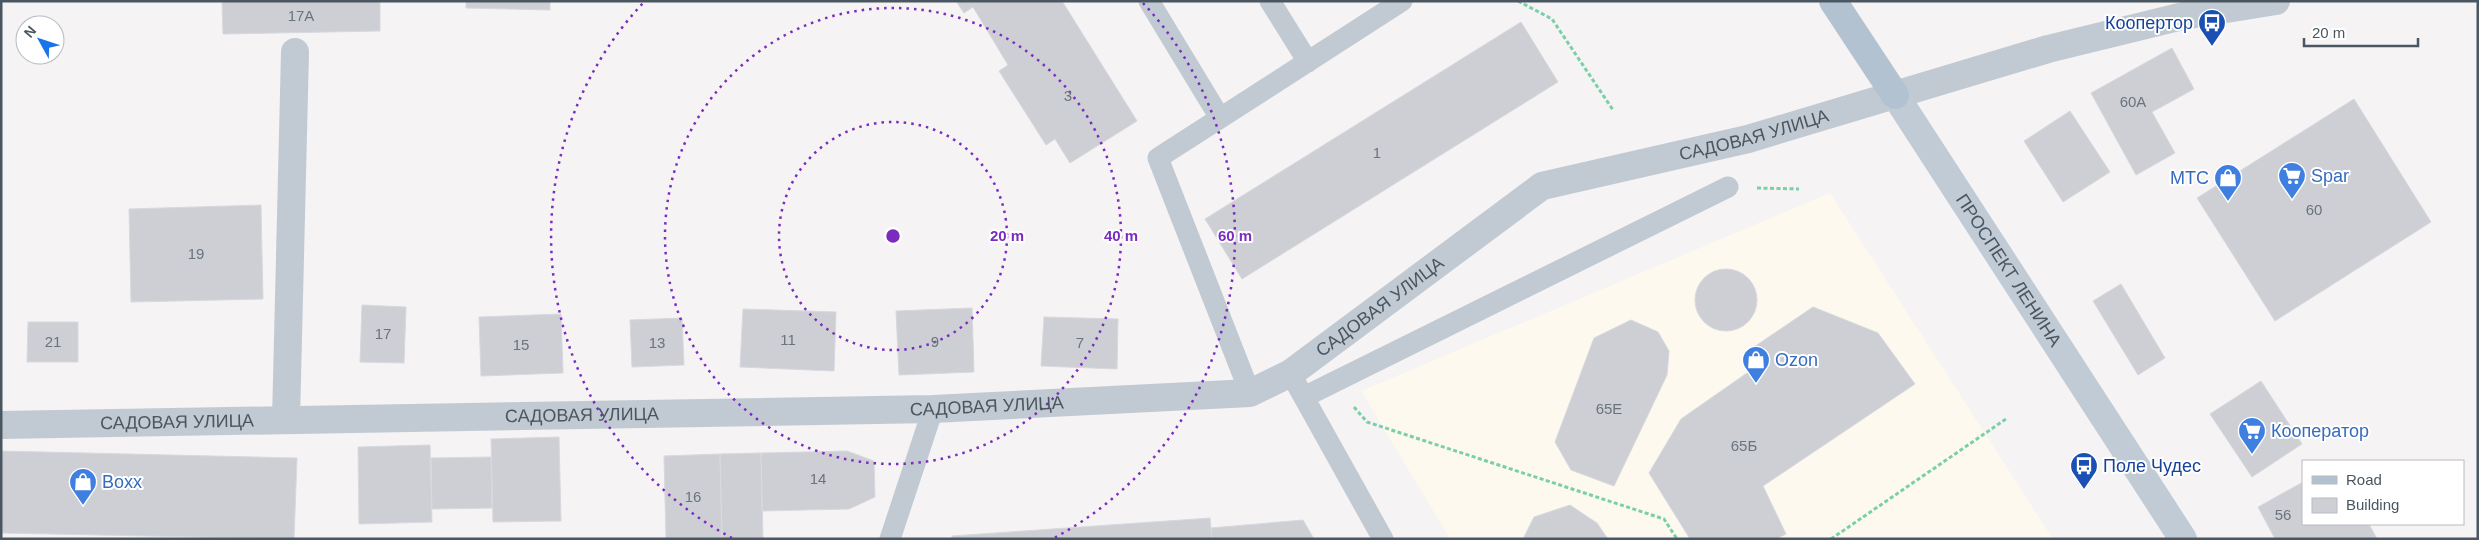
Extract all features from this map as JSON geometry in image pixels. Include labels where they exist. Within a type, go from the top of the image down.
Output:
[{"type":"main road","name":"ПРОСПЕКТ ЛЕНИНА","points":[[1833,1],[2182,539]]},
{"type":"street","name":"САДОВАЯ УЛИЦА","points":[[1,424],[933,409],[1250,394],[1291,373],[1542,186],[1748,139],[2048,49],[2183,16],[2276,1]]},
{"type":"street","points":[[286,420],[296,52]]},
{"type":"lane","points":[[1149,1],[1220,118]]},
{"type":"lane","points":[[1270,1],[1308,62]]},
{"type":"lane","points":[[1250,394],[1158,158],[1402,1]]},
{"type":"lane","points":[[1304,397],[1728,187]]},
{"type":"lane","points":[[1291,373],[1383,539]]},
{"type":"lane","points":[[890,539],[933,409]]},
{"type":"path","points":[[1518,1],[1552,19],[1613,110]]},
{"type":"path","points":[[1352,404],[1367,422],[1664,519],[1677,539]]},
{"type":"path","points":[[1831,539],[2006,420]]},
{"type":"shaded area","points":[[1830,193],[2053,539],[1450,539],[1361,391]]},
{"type":"building","points":[[222,1],[380,1],[380,31],[223,34]]},
{"type":"building","points":[[466,1],[550,1],[550,10],[466,8]]},
{"type":"building","points":[[956,1],[1062,1],[1137,121],[1070,163],[1055,139],[1046,145],[999,71],[1008,65],[973,7],[964,13]]},
{"type":"building","points":[[1521,22],[1558,82],[1242,279],[1205,219]]},
{"type":"building","points":[[2172,48],[2194,89],[2152,112],[2175,153],[2136,175],[2091,93]]},
{"type":"building","points":[[2354,99],[2431,222],[2275,321],[2197,198]]},
{"type":"building","points":[[2070,111],[2110,172],[2063,202],[2024,141]]},
{"type":"building","points":[[261,205],[263,299],[131,302],[129,209]]},
{"type":"building","points":[[1726,269],[1738,271],[1748,278],[1755,288],[1757,300],[1755,312],[1748,322],[1738,329],[1726,331],[1714,329],[1704,322],[1697,312],[1695,300],[1697,288],[1704,278],[1714,271]]},
{"type":"building","points":[[2121,284],[2165,358],[2138,375],[2093,301]]},
{"type":"building","points":[[362,305],[406,307],[404,363],[360,362]]},
{"type":"building","points":[[1813,307],[1878,333],[1915,384],[1763,486],[1786,534],[1776,539],[1690,539],[1649,473],[1681,419],[1757,366],[1748,351]]},
{"type":"building","points":[[972,308],[974,372],[899,375],[896,311]]},
{"type":"building","points":[[743,309],[836,312],[834,371],[740,367]]},
{"type":"building","points":[[561,314],[563,373],[481,376],[479,317]]},
{"type":"building","points":[[1044,317],[1118,319],[1117,369],[1041,366]]},
{"type":"building","points":[[682,318],[684,365],[632,367],[630,320]]},
{"type":"building","points":[[1631,320],[1658,332],[1669,351],[1667,375],[1614,486],[1571,470],[1555,442],[1594,338]]},
{"type":"building","points":[[28,322],[78,322],[78,362],[27,362]]},
{"type":"building","points":[[2261,381],[2302,444],[2252,477],[2210,414]]},
{"type":"building","points":[[559,437],[561,521],[493,522],[491,439]]},
{"type":"building","points":[[430,445],[432,522],[359,524],[358,447]]},
{"type":"building","points":[[1,451],[297,458],[294,539],[1,533]]},
{"type":"building","points":[[847,451],[874,461],[875,497],[849,509],[762,511],[761,453]]},
{"type":"building","points":[[761,453],[763,539],[722,539],[720,454]]},
{"type":"building","points":[[720,454],[722,539],[666,539],[664,456]]},
{"type":"building","points":[[491,457],[492,508],[432,509],[431,458]]},
{"type":"building","points":[[2302,483],[2302,525],[2370,525],[2377,539],[2275,539],[2258,507]]},
{"type":"building","points":[[1570,505],[1597,523],[1608,539],[1523,539],[1534,517]]},
{"type":"building","points":[[1210,518],[1212,539],[952,539],[952,536]]},
{"type":"building","points":[[1303,520],[1314,539],[1212,539],[1211,528]]},
{"type":"place","name":"Коопертор","points":[[2212,47]]},
{"type":"place","name":"Spar","points":[[2292,200]]},
{"type":"place","name":"МТС","points":[[2228,202]]},
{"type":"place","name":"Ozon","points":[[1756,384]]},
{"type":"place","name":"Кооператор","points":[[2252,455]]},
{"type":"place","name":"Поле Чудес","points":[[2084,490]]},
{"type":"place","name":"Boxx","points":[[83,506]]}]
